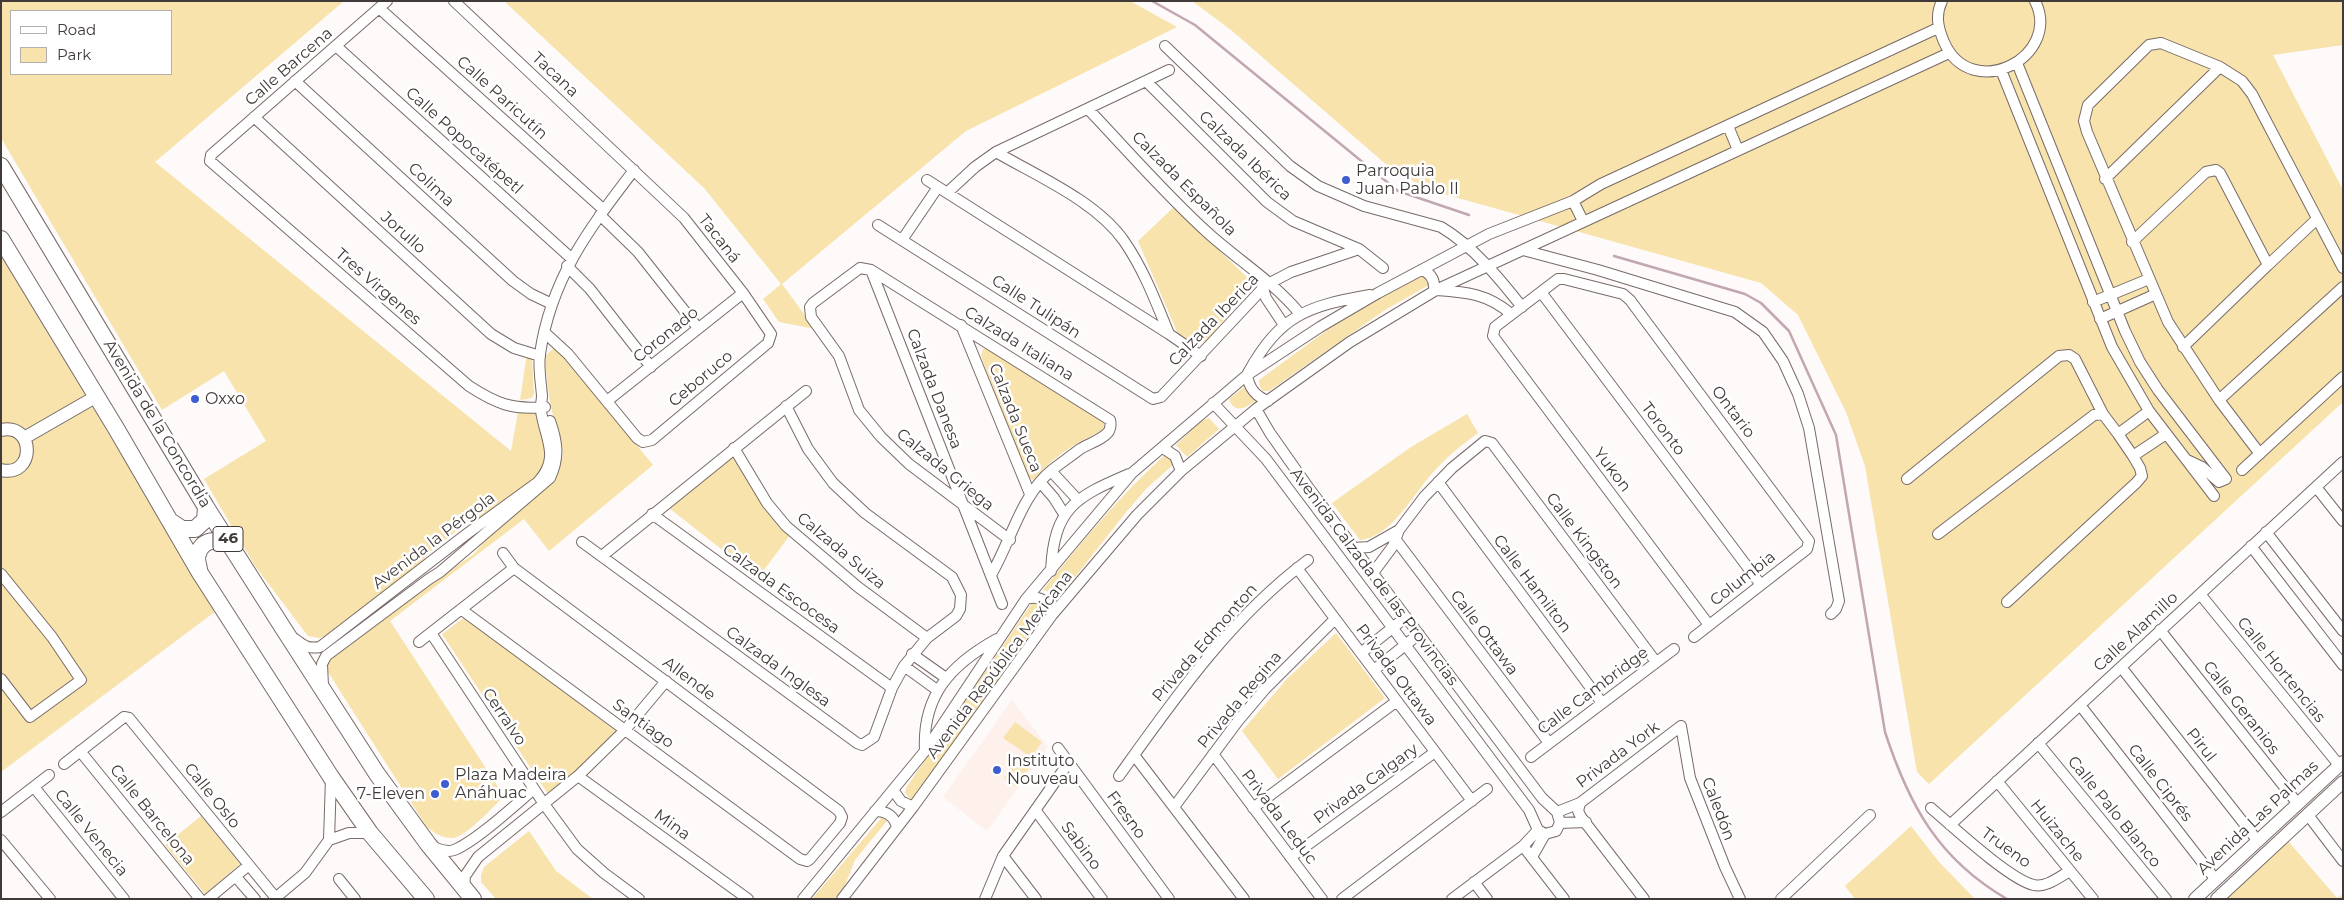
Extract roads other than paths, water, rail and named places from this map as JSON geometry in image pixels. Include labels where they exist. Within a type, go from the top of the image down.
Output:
[{"type":"main road","name":"Avenida de la Concordia","points":[[1,166],[206,506],[236,550],[377,774],[428,844],[469,894]]},
{"type":"main road","name":"46","points":[[1,238],[97,396],[200,573],[331,777],[370,833],[426,899]]},
{"type":"main road","points":[[170,522],[182,529],[195,529],[205,520],[206,506]]},
{"type":"main road","points":[[200,573],[197,555],[200,548],[206,543],[214,540],[222,541],[236,550]]},
{"type":"street","name":"Tacana","points":[[454,1],[634,170]]},
{"type":"street","points":[[1942,1],[1938,8],[1938,28],[1949,53],[1964,65],[1982,72],[2002,70],[2018,63],[2032,48],[2039,28],[2038,7],[2035,1]]},
{"type":"street","name":"Calle Barcena","points":[[211,155],[383,5]]},
{"type":"street","name":"Calle Paricutín","points":[[383,5],[602,212],[638,252],[698,328]]},
{"type":"street","name":"Avenida República Mexicana","points":[[803,899],[925,751],[1026,599],[1132,473],[1247,375],[1312,332],[1378,293],[1466,246],[1500,229],[1574,201],[1601,184],[1938,28]]},
{"type":"street","points":[[2260,454],[2219,400],[2168,322],[2105,179],[2084,121],[2088,105],[2120,72],[2149,45],[2154,43],[2161,43],[2220,67],[2242,82],[2252,94],[2343,268]]},
{"type":"street","name":"Calle Popocatépetl","points":[[336,46],[569,262],[651,367]]},
{"type":"street","points":[[1165,46],[1290,166],[1318,186],[1364,206],[1441,227],[1466,246],[1522,307]]},
{"type":"street","name":"Avenida República Mexicana","points":[[842,899],[913,807],[1052,616],[1137,515],[1182,471],[1256,410],[1350,342],[1435,290],[1949,53]]},
{"type":"street","points":[[2018,63],[2110,295],[2140,362],[2158,390],[2226,478],[2222,482],[2217,481],[2202,467],[2188,460]]},
{"type":"street","points":[[2105,179],[2220,67]]},
{"type":"street","points":[[948,192],[975,167],[996,152],[1089,110],[1169,70]]},
{"type":"street","points":[[2002,70],[2100,319],[2130,380],[2149,411],[2214,496]]},
{"type":"street","name":"Colima","points":[[295,81],[513,281],[532,294],[552,304]]},
{"type":"street","name":"Calzada Ibérica","points":[[1147,82],[1267,202],[1293,222],[1359,249],[1383,268]]},
{"type":"street","name":"Calzada Española","points":[[1089,110],[1208,233],[1260,276],[1266,285]]},
{"type":"street","name":"Jorullo","points":[[254,117],[491,334],[514,348],[540,356]]},
{"type":"street","points":[[1728,126],[1738,150]]},
{"type":"street","points":[[996,152],[1082,202],[1103,218],[1123,240],[1145,275],[1169,334]]},
{"type":"street","name":"Tres Virgenes","points":[[211,155],[210,161],[213,164],[469,386],[495,402],[506,406],[542,405]]},
{"type":"street","points":[[542,405],[540,356],[552,304],[569,262],[602,212],[634,170]]},
{"type":"street","name":"Tacaná","points":[[634,170],[684,218],[743,293],[771,334]]},
{"type":"street","points":[[2132,242],[2206,172],[2216,170],[2220,172],[2268,265]]},
{"type":"street","points":[[927,180],[1202,356]]},
{"type":"street","points":[[902,240],[938,187]]},
{"type":"street","points":[[1574,201],[1583,221]]},
{"type":"street","points":[[2183,347],[2317,219]]},
{"type":"street","name":"Calle Tulipán","points":[[878,225],[1153,400]]},
{"type":"street","name":"Calzada Iberica","points":[[1153,400],[1161,398],[1266,285],[1291,272],[1359,249]]},
{"type":"street","points":[[1523,250],[1598,270],[1735,312],[1763,332],[1783,361],[1798,394],[1809,428],[1839,601],[1836,609],[1830,614]]},
{"type":"street","name":"Calzada Griega","points":[[871,270],[860,268],[810,307],[811,317],[839,356],[859,410],[881,437],[909,464],[1010,540]]},
{"type":"street","name":"Calzada Italiana","points":[[871,270],[1110,420],[1108,433],[1051,471]]},
{"type":"street","name":"Calzada Danesa","points":[[871,270],[1002,604]]},
{"type":"street","points":[[1421,270],[1433,278],[1435,290],[1481,296],[1495,301],[1511,314],[1541,292]]},
{"type":"street","name":"Ontario","points":[[1541,292],[1558,279],[1564,279],[1623,294],[1630,300],[1807,537],[1809,544]]},
{"type":"street","points":[[2093,302],[2149,279]]},
{"type":"street","points":[[1266,285],[1300,314]]},
{"type":"street","points":[[1266,285],[1284,325]]},
{"type":"street","points":[[2219,400],[2343,287]]},
{"type":"street","name":"Toronto","points":[[1541,292],[1761,585]]},
{"type":"street","name":"Coronado","points":[[608,401],[743,293]]},
{"type":"street","name":"Avenida República Mexicana","points":[[1247,375],[1260,352],[1284,325],[1300,314],[1332,302],[1378,293]]},
{"type":"street","points":[[2100,319],[2156,294]]},
{"type":"street","name":"Yukon","points":[[1511,314],[1495,327],[1492,333],[1708,625]]},
{"type":"street","name":"Calzada Sueca","points":[[961,325],[1030,494]]},
{"type":"street","points":[[544,332],[568,354],[608,401]]},
{"type":"street","name":"Ceboruco","points":[[608,401],[637,438],[643,442],[652,440],[768,343],[771,334]]},
{"type":"street","points":[[1908,479],[2059,356],[2069,355],[2075,360],[2103,414],[2133,456],[2142,476],[2007,602]]},
{"type":"street","points":[[1247,375],[1248,384],[1253,391],[1259,398],[1268,401]]},
{"type":"street","points":[[2242,470],[2343,377]]},
{"type":"street","points":[[602,556],[806,391]]},
{"type":"street","points":[[24,438],[97,396]]},
{"type":"street","name":"Avenida Calzada de las Provincias","points":[[1213,403],[1266,459],[1504,776],[1529,810],[1542,832]]},
{"type":"street","name":"Avenida la Pérgola","points":[[284,628],[304,647],[320,646],[538,482],[546,473],[551,447],[542,405]]},
{"type":"street","name":"Avenida la Pérgola","points":[[324,690],[322,664],[326,656],[440,572],[550,478],[555,468],[557,444],[542,405]]},
{"type":"street","name":"Calzada Inglesa","points":[[582,542],[857,743],[866,744],[874,738],[892,688],[912,654],[927,638],[956,616],[962,602],[957,585],[952,577],[865,513],[833,483],[808,449],[786,406]]},
{"type":"street","name":"Avenida Calzada de las Provincias","points":[[1256,410],[1287,458],[1517,766],[1542,798],[1557,812]]},
{"type":"street","points":[[2118,434],[2149,411]]},
{"type":"street","points":[[1938,534],[2094,415],[2103,414]]},
{"type":"street","points":[[1,430],[12,430],[24,438],[28,451],[23,464],[12,471],[1,470]]},
{"type":"street","points":[[2133,456],[2166,434]]},
{"type":"street","name":"Calle Kingston","points":[[1438,482],[1485,441],[1492,443],[1656,662]]},
{"type":"street","name":"Calzada Suiza","points":[[734,448],[768,503],[786,526],[858,587],[927,638]]},
{"type":"street","points":[[1163,448],[1175,456],[1182,471]]},
{"type":"street","name":"Calle Alamillo","points":[[1950,825],[2343,462]]},
{"type":"street","points":[[991,575],[1010,540],[1030,494],[1051,471],[1078,500]]},
{"type":"street","name":"Avenida República Mexicana","points":[[1051,571],[1055,537],[1064,514],[1078,500],[1096,489],[1132,473]]},
{"type":"street","points":[[1040,482],[1054,498],[1064,514]]},
{"type":"street","points":[[1373,572],[1396,534],[1438,482]]},
{"type":"street","name":"Calle Hamilton","points":[[1438,482],[1602,703]]},
{"type":"street","points":[[2316,487],[2343,521]]},
{"type":"street","name":"Calzada Escocesa","points":[[652,514],[892,688]]},
{"type":"street","points":[[479,525],[486,534]]},
{"type":"street","points":[[2266,532],[2343,632]]},
{"type":"street","points":[[1354,548],[1369,547],[1396,534]]},
{"type":"street","name":"Calle Ottawa","points":[[1396,534],[1549,743]]},
{"type":"street","name":"Columbia","points":[[1694,636],[1807,549],[1809,544]]},
{"type":"street","points":[[2251,546],[2343,665]]},
{"type":"street","name":"Allende","points":[[503,553],[514,568],[839,810],[842,817],[835,830],[813,857],[807,861]]},
{"type":"street","name":"Privada Edmonton","points":[[1119,776],[1166,709],[1216,649],[1266,596],[1308,560]]},
{"type":"street","points":[[419,642],[514,568]]},
{"type":"street","name":"Privada Ottawa","points":[[1297,568],[1472,801]]},
{"type":"street","points":[[422,569],[429,579]]},
{"type":"street","points":[[1,574],[52,637],[80,680],[30,717],[1,679]]},
{"type":"street","name":"Calle Hortencias","points":[[2200,594],[2341,764]]},
{"type":"street","points":[[1026,599],[1036,596],[1044,599],[1049,605],[1052,616]]},
{"type":"street","name":"Santiago","points":[[462,610],[800,859],[807,861]]},
{"type":"street","points":[[1361,653],[1406,617]]},
{"type":"street","name":"Privada Regina","points":[[1174,806],[1212,754],[1265,689],[1336,619]]},
{"type":"street","name":"Calle Geranios","points":[[2160,630],[2298,804]]},
{"type":"street","name":"Cerralvo","points":[[431,633],[544,804],[577,849],[604,873],[639,899]]},
{"type":"street","points":[[1374,670],[1419,634]]},
{"type":"street","name":"Avenida República Mexicana","points":[[925,751],[924,733],[926,720],[937,690],[946,678],[974,654],[1000,638]]},
{"type":"street","name":"Calle Cambridge","points":[[1531,757],[1674,649]]},
{"type":"street","points":[[912,654],[946,678]]},
{"type":"street","points":[[904,666],[937,690]]},
{"type":"street","name":"Pirul","points":[[2121,667],[2257,840]]},
{"type":"street","points":[[469,894],[465,876],[478,857],[578,776],[625,730],[666,680]]},
{"type":"street","points":[[1252,808],[1397,701]]},
{"type":"street","name":"Calle Ciprés","points":[[2080,705],[2216,880]]},
{"type":"street","name":"Calle Oslo","points":[[80,751],[124,717],[129,718],[274,898]]},
{"type":"street","name":"Privada York","points":[[1557,812],[1579,807],[1682,726]]},
{"type":"street","name":"Caledón","points":[[1682,726],[1690,778],[1725,867],[1740,899]]},
{"type":"street","name":"Calle Palo Blanco","points":[[2038,743],[2166,899]]},
{"type":"street","name":"Fresno","points":[[1058,748],[1169,899]]},
{"type":"street","points":[[64,764],[80,751]]},
{"type":"street","name":"Calle Barcelona","points":[[80,751],[200,899]]},
{"type":"street","name":"Privada Calgary","points":[[1291,858],[1435,752]]},
{"type":"street","name":"Privada Leduc","points":[[1212,754],[1322,899]]},
{"type":"street","points":[[1134,755],[1244,899]]},
{"type":"street","points":[[985,899],[1003,856],[1036,811],[1068,762]]},
{"type":"street","name":"Avenida Las Palmas","points":[[2195,899],[2341,764]]},
{"type":"street","points":[[1,812],[49,775]]},
{"type":"street","name":"Mina","points":[[578,776],[748,899]]},
{"type":"street","points":[[274,898],[305,873],[329,840],[331,777]]},
{"type":"street","name":"Huizache","points":[[1998,781],[2093,899]]},
{"type":"street","name":"Avenida Las Palmas","points":[[2217,899],[2343,782]]},
{"type":"street","name":"Calle Venecia","points":[[34,787],[124,899]]},
{"type":"street","points":[[428,844],[439,850],[448,851],[467,842],[534,789]]},
{"type":"street","points":[[1342,899],[1487,789]]},
{"type":"street","points":[[893,790],[901,801],[913,807]]},
{"type":"street","points":[[1579,807],[1586,822],[1644,899]]},
{"type":"street","name":"Trueno","points":[[1932,808],[1950,825],[2020,879],[2035,885],[2045,885],[2070,871]]},
{"type":"street","points":[[875,811],[881,811],[892,816],[897,827]]},
{"type":"street","name":"Sabino","points":[[1036,811],[1102,899]]},
{"type":"street","points":[[1452,899],[1542,832],[1556,831],[1560,823],[1557,812]]},
{"type":"street","points":[[1781,899],[1870,815]]},
{"type":"street","points":[[2308,815],[2343,861]]},
{"type":"street","points":[[499,818],[510,832]]},
{"type":"street","points":[[1560,823],[1586,822]]},
{"type":"street","points":[[1532,857],[1542,832]]},
{"type":"street","points":[[329,840],[349,833],[370,833]]},
{"type":"street","points":[[1,840],[50,899]]},
{"type":"street","points":[[467,842],[478,857]]},
{"type":"street","points":[[1523,846],[1564,899]]},
{"type":"street","points":[[1003,856],[1036,899]]},
{"type":"street","points":[[208,899],[249,865]]},
{"type":"street","points":[[236,877],[255,899]]},
{"type":"street","points":[[339,878],[355,899]]},
{"type":"street","points":[[1474,882],[1487,899]]},
{"type":"street","points":[[851,899],[853,886]]},
{"type":"waterway","points":[[1152,1],[1195,25],[1398,191],[1469,215]]},
{"type":"waterway","points":[[1614,256],[1745,294],[1761,303],[1789,331],[1836,435],[1885,732],[1894,758],[1916,806],[1944,848],[1962,866],[2007,899]]},
{"type":"place","name":"Parroquia Juan Pablo II","points":[[1346,180]]},
{"type":"place","name":"Oxxo","points":[[195,399]]},
{"type":"place","name":"Instituto Nouveau","points":[[997,770]]},
{"type":"place","name":"Plaza Madeira Anáhuac","points":[[445,784]]},
{"type":"place","name":"7-Eleven","points":[[435,794]]}]
